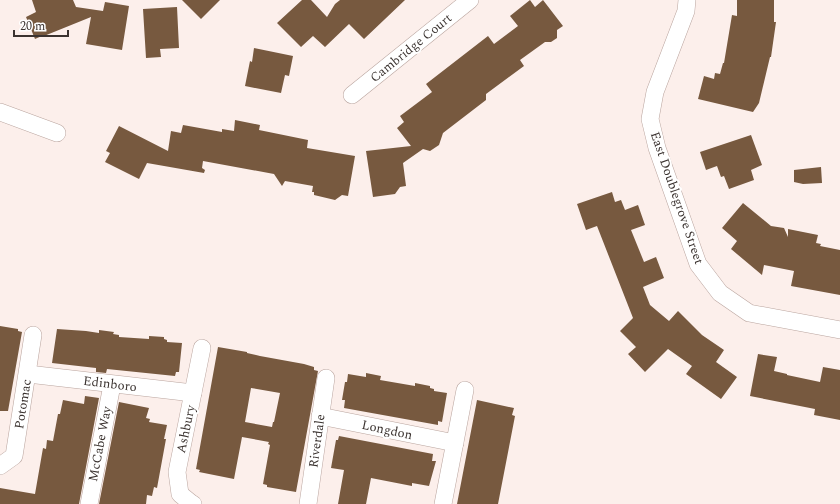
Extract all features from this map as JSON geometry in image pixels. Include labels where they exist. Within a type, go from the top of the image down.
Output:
[{"type":"street","name":"Cambridge Court","points":[[352,95],[470,0]]},
{"type":"street","name":"East Doublegrove Street","points":[[687,0],[686,11],[655,92],[650,120],[656,148],[698,264],[720,293],[748,313],[840,330]]},
{"type":"street","points":[[0,112],[56,133]]},
{"type":"street","name":"Potomac","points":[[0,466],[14,456],[33,335]]},
{"type":"street","name":"Ashbury","points":[[193,504],[180,494],[177,472],[202,348]]},
{"type":"street","name":"Edinboro","points":[[28,374],[193,394]]},
{"type":"street","name":"Riverdale","points":[[308,504],[326,378]]},
{"type":"street","name":"McCabe Way","points":[[89,504],[112,385]]},
{"type":"street","points":[[443,504],[465,390]]},
{"type":"street","name":"Longdon","points":[[320,416],[455,443]]},
{"type":"building","points":[[32,0],[73,0],[76,7],[103,11],[105,2],[129,6],[122,50],[86,44],[91,17],[35,39],[26,17],[36,12]]},
{"type":"building","points":[[182,0],[220,0],[201,19]]},
{"type":"building","points":[[302,0],[311,0],[327,17],[335,4],[340,0],[405,0],[364,39],[349,24],[325,47],[313,36],[301,47],[277,23]]},
{"type":"building","points":[[530,0],[535,7],[543,0],[563,26],[557,30],[557,38],[551,42],[545,42],[520,60],[524,66],[486,94],[486,100],[443,133],[439,145],[430,151],[423,149],[403,163],[406,186],[400,187],[395,194],[373,197],[366,151],[411,146],[397,128],[404,122],[400,116],[432,92],[426,84],[488,36],[494,44],[518,26],[510,16]]},
{"type":"building","points":[[737,0],[774,0],[774,22],[776,22],[771,57],[759,103],[753,112],[698,99],[704,76],[714,79],[715,73],[720,74],[724,63],[732,15],[737,16]]},
{"type":"building","points":[[177,7],[179,48],[160,49],[161,57],[146,58],[143,9]]},
{"type":"building","points":[[254,48],[293,56],[289,76],[285,75],[281,93],[245,86],[250,61],[252,62]]},
{"type":"building","points":[[235,120],[260,125],[259,130],[308,140],[307,148],[355,156],[348,196],[342,195],[335,200],[314,195],[314,192],[312,192],[313,186],[285,181],[282,186],[274,174],[203,161],[202,168],[205,170],[204,173],[147,163],[139,179],[105,162],[110,153],[106,151],[119,126],[168,151],[171,131],[181,133],[183,125],[222,132],[222,129],[234,131]]},
{"type":"building","points":[[751,135],[762,165],[751,170],[754,180],[729,189],[724,176],[721,177],[717,166],[706,170],[700,152]]},
{"type":"building","points":[[821,167],[822,183],[803,184],[794,182],[794,170]]},
{"type":"building","points":[[612,192],[615,202],[621,200],[625,210],[638,205],[645,225],[631,230],[644,262],[656,257],[664,278],[643,287],[650,305],[669,321],[678,311],[702,335],[724,350],[716,362],[737,377],[721,399],[686,374],[692,366],[668,349],[645,372],[628,354],[636,347],[620,331],[633,318],[597,226],[586,230],[577,204]]},
{"type":"building","points":[[743,203],[771,226],[784,228],[788,237],[788,229],[818,235],[816,243],[821,244],[820,246],[840,250],[840,295],[791,286],[794,271],[764,265],[762,275],[731,249],[737,241],[722,228]]},
{"type":"building","points":[[0,326],[18,329],[18,331],[22,332],[8,411],[0,411]]},
{"type":"building","points":[[57,329],[99,333],[99,330],[114,332],[113,334],[119,335],[119,337],[149,339],[149,336],[164,337],[167,342],[182,343],[179,372],[176,372],[175,376],[107,369],[106,373],[96,372],[96,368],[52,363]]},
{"type":"building","points":[[218,347],[304,364],[314,367],[314,370],[318,371],[296,492],[267,487],[267,485],[263,484],[270,445],[268,444],[269,442],[242,437],[234,479],[199,472],[200,470],[196,469]],"holes":[[[251,388],[280,393],[272,427],[245,422]]]},
{"type":"building","points":[[758,354],[777,357],[774,371],[820,382],[823,367],[840,370],[840,420],[814,415],[815,409],[750,396]]},
{"type":"building","points":[[366,373],[381,376],[380,380],[415,386],[415,383],[430,386],[430,388],[434,389],[434,391],[447,393],[442,422],[438,421],[438,425],[344,408],[345,400],[342,400],[348,374],[366,377]]},
{"type":"building","points":[[85,396],[99,398],[79,504],[0,504],[0,488],[35,494],[43,448],[46,449],[47,440],[53,441],[58,414],[60,414],[63,400],[84,404]]},
{"type":"building","points":[[477,400],[514,408],[512,415],[515,416],[498,504],[457,504]]},
{"type":"building","points":[[119,402],[149,408],[146,418],[150,419],[149,422],[167,425],[164,439],[166,439],[157,488],[154,487],[152,496],[147,495],[146,504],[99,504]]},
{"type":"building","points":[[339,436],[433,454],[432,461],[436,461],[429,486],[412,483],[412,486],[371,478],[366,504],[338,504],[344,470],[331,468],[336,440],[338,440]]}]
